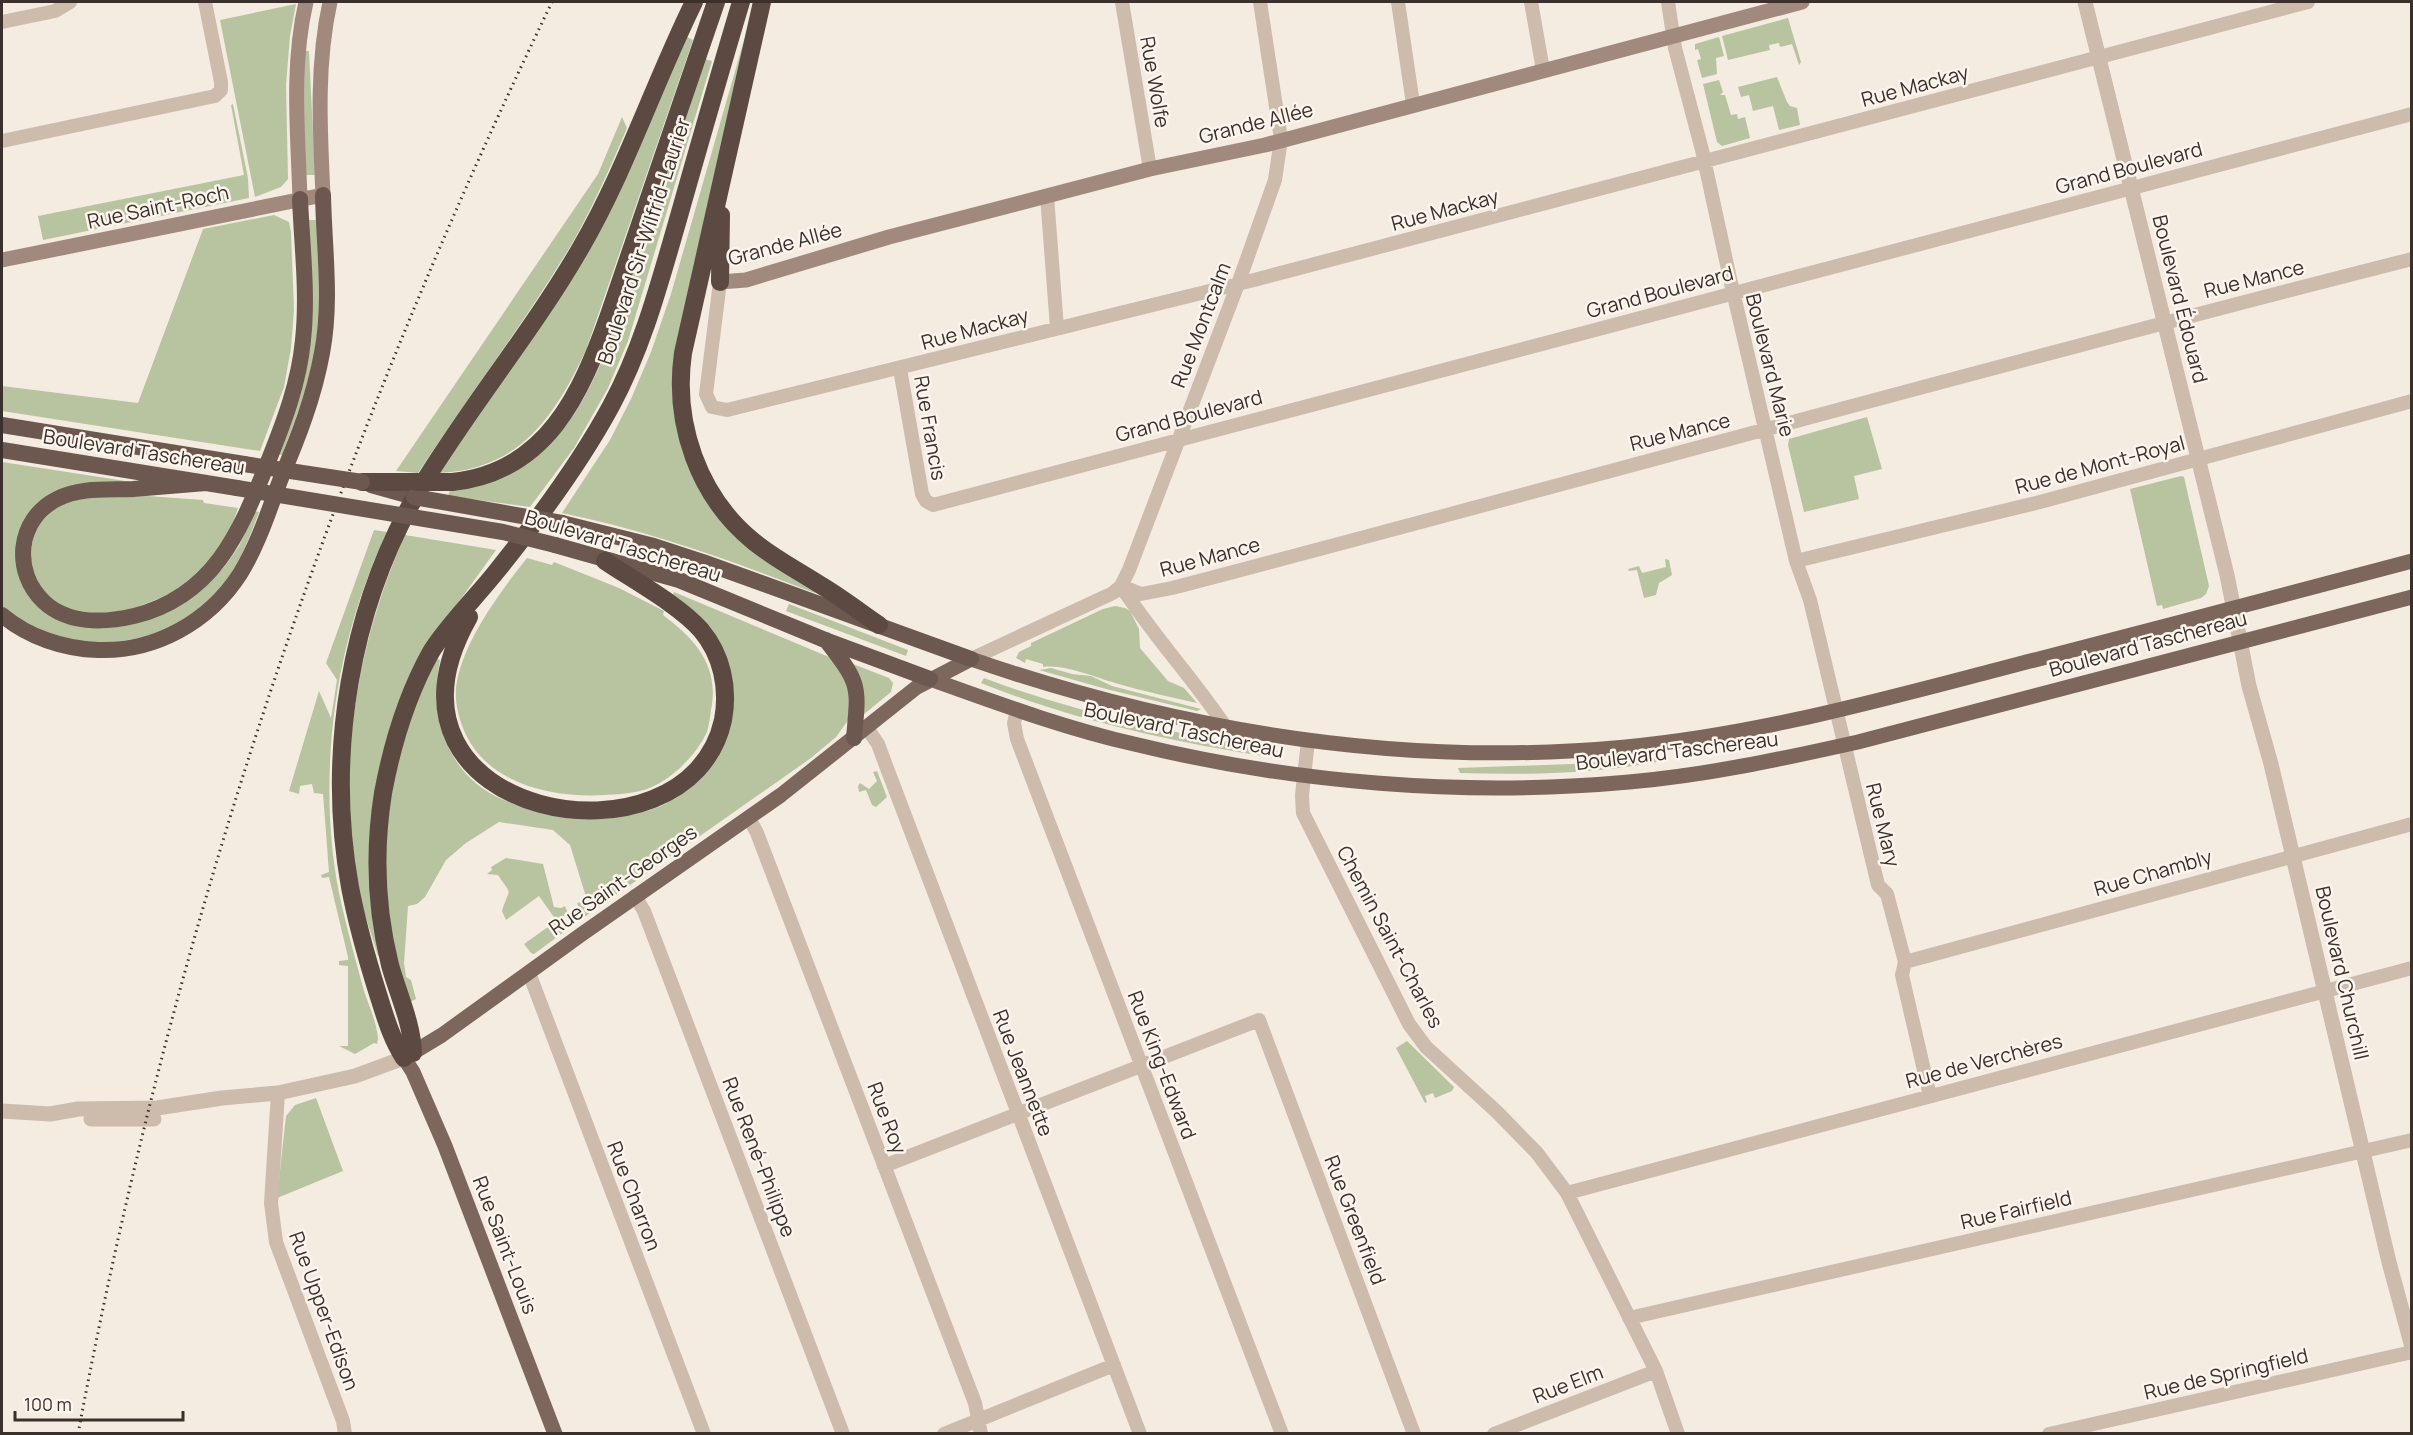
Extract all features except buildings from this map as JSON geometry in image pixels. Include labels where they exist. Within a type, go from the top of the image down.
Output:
[{"type":"highway","points":[[410,1061],[393,1040],[366,957],[356,917],[343,840],[342,744],[348,692],[363,627],[390,550],[419,490],[561,280],[592,228],[694,2]]},
{"type":"highway","points":[[362,482],[452,482],[494,472],[524,456],[550,433],[578,393],[594,358],[716,2]]},
{"type":"highway","name":"Boulevard Sir-Wilfrid-Laurier","points":[[499,569],[585,451],[627,373],[661,277],[741,2]]},
{"type":"highway","points":[[762,2],[685,341],[681,372],[683,413],[697,464],[713,496],[747,536],[879,625]]},
{"type":"highway","points":[[2,615],[34,635],[62,645],[93,650],[120,650],[148,644],[186,627],[211,608],[230,588],[247,561],[264,522],[301,429],[320,366],[327,299],[323,195]]},
{"type":"highway","points":[[206,483],[88,491],[57,499],[37,515],[26,534],[23,555],[30,584],[43,601],[63,614],[85,620],[120,619],[154,610],[177,598],[207,575],[225,553],[244,520],[276,440],[292,398],[299,368],[305,302],[300,199]]},
{"type":"highway","points":[[717,204],[722,220],[720,282]]},
{"type":"highway","name":"Boulevard Taschereau","points":[[2,425],[362,482],[414,497],[562,523],[687,556],[970,659]]},
{"type":"highway","name":"Boulevard Taschereau","points":[[2,450],[511,533],[679,580],[825,640],[930,679]]},
{"type":"highway","points":[[499,569],[466,622],[446,670],[444,697],[451,730],[469,763],[487,780],[504,790],[556,806],[605,809],[645,803],[666,795],[690,778],[704,763],[714,745],[722,725],[725,698],[724,678],[719,661],[711,644],[699,629],[677,609],[605,561]]},
{"type":"highway","points":[[410,1061],[412,1034],[393,977],[381,918],[378,846],[384,791],[405,710],[430,655],[499,569]]},
{"type":"highway","points":[[825,640],[846,666],[856,685],[860,733]]},
{"type":"main road","points":[[300,199],[296,80],[306,2]]},
{"type":"main road","points":[[323,195],[320,76],[322,42],[330,2]]},
{"type":"main road","name":"Grande Allée","points":[[720,282],[746,280],[889,237],[1150,169],[1281,139],[1802,2]]},
{"type":"main road","name":"Rue Saint-Roch","points":[[2,260],[323,195]]},
{"type":"main road","name":"Boulevard Taschereau","points":[[970,659],[1096,699],[1227,729],[1308,741],[1447,752],[1572,751],[1638,746],[1770,727],[1836,712],[2412,561]]},
{"type":"main road","name":"Boulevard Taschereau","points":[[930,679],[1073,728],[1168,752],[1272,771],[1423,786],[1578,786],[1707,772],[1844,746],[2412,597]]},
{"type":"main road","name":"Rue Saint-Georges","points":[[410,1061],[442,1035],[635,896],[796,785],[910,692],[970,659]]},
{"type":"main road","name":"Rue Saint-Louis","points":[[410,1061],[445,1146],[555,1434]]},
{"type":"street","points":[[2,22],[55,11],[70,2]]},
{"type":"street","points":[[2,141],[209,99],[217,94],[221,88],[205,2]]},
{"type":"street","name":"Rue Wolfe","points":[[1122,2],[1150,169]]},
{"type":"street","name":"Rue Montcalm","points":[[1121,586],[1130,570],[1275,180],[1281,139],[1260,2]]},
{"type":"street","points":[[1398,2],[1413,104]]},
{"type":"street","points":[[1531,2],[1543,70]]},
{"type":"street","name":"Boulevard Marie","points":[[1668,2],[1675,48],[1704,162],[1796,561]]},
{"type":"street","name":"Boulevard Édouard","points":[[2085,2],[2234,607]]},
{"type":"street","name":"Rue Mackay","points":[[720,282],[706,394],[712,406],[727,410],[1238,284],[2308,2]]},
{"type":"street","name":"Grand Boulevard","points":[[922,494],[926,501],[933,505],[2412,114]]},
{"type":"street","points":[[1047,196],[1057,328]]},
{"type":"street","name":"Rue Mance","points":[[1121,586],[1141,594],[1172,588],[2163,322],[2412,259]]},
{"type":"street","name":"Rue Francis","points":[[900,369],[922,494]]},
{"type":"street","name":"Rue de Mont-Royal","points":[[1796,561],[2040,502],[2412,401]]},
{"type":"street","name":"Rue Mary","points":[[1796,561],[1810,600],[1878,885],[1887,894],[1905,962],[1902,975],[1930,1096]]},
{"type":"street","points":[[970,659],[1106,597],[1121,586],[1151,632],[1208,700],[1227,729]]},
{"type":"street","name":"Boulevard Churchill","points":[[2234,607],[2239,642],[2412,1350]]},
{"type":"street","name":"Rue King-Edward","points":[[1017,710],[1014,723],[1017,739],[1282,1434]]},
{"type":"street","name":"Rue Jeannette","points":[[860,733],[878,744],[1140,1434]]},
{"type":"street","name":"Chemin Saint-Charles","points":[[1308,741],[1302,806],[1307,821],[1418,1038],[1537,1153],[1567,1192],[1656,1371],[1678,1434]]},
{"type":"street","name":"Rue Roy","points":[[749,818],[757,833],[975,1403],[980,1427]]},
{"type":"street","name":"Rue Chambly","points":[[1905,962],[2412,824]]},
{"type":"street","name":"Rue René-Philippe","points":[[635,896],[644,911],[843,1434]]},
{"type":"street","name":"Rue de Verchères","points":[[1567,1192],[2412,968]]},
{"type":"street","name":"Rue Charron","points":[[529,973],[704,1434]]},
{"type":"street","name":"Rue Greenfield","points":[[1142,1067],[1260,1020],[1414,1434]]},
{"type":"street","name":"Rue Saint-Georges","points":[[2,1111],[50,1114],[76,1119],[154,1119],[223,1107],[410,1061]]},
{"type":"street","points":[[884,1166],[1142,1067]]},
{"type":"street","name":"Rue Upper-Edison","points":[[278,1093],[271,1203],[276,1242],[343,1421],[345,1434]]},
{"type":"street","name":"Rue Fairfield","points":[[1629,1318],[2412,1140]]},
{"type":"street","name":"Rue de Springfield","points":[[2049,1434],[2412,1350]]},
{"type":"street","points":[[944,1434],[980,1427],[1114,1365]]},
{"type":"street","name":"Rue Elm","points":[[1494,1434],[1656,1371]]},
{"type":"green space","points":[[755,2],[677,356],[700,484],[817,590],[815,593],[690,548],[595,520],[562,513],[610,440],[651,352],[671,294]]},
{"type":"green space","points":[[296,4],[290,36],[286,85],[288,179],[281,187],[255,197],[220,20]]},
{"type":"green space","points":[[1788,18],[1801,62],[1799,65],[1792,44],[1780,47],[1779,43],[1769,45],[1770,50],[1728,60],[1722,36]]},
{"type":"green space","points":[[687,37],[693,40],[586,350],[574,375],[546,418],[512,451],[491,462],[466,470],[438,473],[547,313]]},
{"type":"green space","points":[[1719,37],[1724,56],[1716,58],[1717,74],[1702,78],[1697,60],[1701,59],[1698,49],[1695,50],[1695,44]]},
{"type":"green space","points":[[305,51],[309,51],[315,175],[306,175],[303,115]]},
{"type":"green space","points":[[705,59],[712,61],[628,341],[608,388],[574,448],[530,507],[448,496],[450,490],[493,480],[532,459],[554,439],[570,420],[583,399],[595,377],[614,330]]},
{"type":"green space","points":[[1777,77],[1787,102],[1790,106],[1797,108],[1800,125],[1779,130],[1773,106],[1753,111],[1749,95],[1741,97],[1738,87]]},
{"type":"green space","points":[[1719,80],[1723,92],[1720,95],[1725,95],[1731,115],[1737,114],[1738,119],[1745,117],[1750,138],[1722,146],[1717,142],[1703,84]]},
{"type":"green space","points":[[233,104],[248,178],[249,198],[43,240],[38,216],[244,175],[231,105]]},
{"type":"green space","points":[[622,117],[627,128],[621,142],[588,213],[556,270],[418,473],[396,471],[598,174]]},
{"type":"green space","points":[[274,215],[289,222],[294,310],[291,348],[284,387],[260,451],[2,411],[2,386],[138,403],[203,229]]},
{"type":"green space","points":[[308,220],[317,220],[319,330],[306,387],[282,455],[277,454],[293,413]]},
{"type":"green space","points":[[1867,417],[1882,469],[1854,476],[1859,499],[1804,512],[1788,445],[1789,439]]},
{"type":"green space","points":[[2,462],[132,482],[60,490],[17,564],[80,626],[205,586],[225,566],[239,546],[255,511],[259,512],[241,556],[229,577],[214,596],[191,615],[166,629],[138,638],[110,642],[82,641],[54,635],[27,624],[2,607]]},
{"type":"green space","points":[[2184,477],[2209,586],[2206,594],[2201,598],[2163,609],[2162,605],[2157,606],[2130,489]]},
{"type":"green space","points":[[148,496],[203,500],[204,503],[238,508],[228,536],[201,572],[171,594],[126,611],[102,614],[72,611],[43,593],[29,561],[35,529],[57,505],[82,498]]},
{"type":"green space","points":[[374,530],[387,532],[354,617],[335,708],[330,755],[329,802],[332,848],[339,893],[378,1039],[377,1044],[374,1043],[355,1054],[339,1046],[348,1046],[348,966],[339,965],[339,961],[348,960],[348,957],[329,877],[322,878],[321,875],[329,872],[323,794],[314,793],[312,784],[300,786],[299,794],[289,791],[319,691],[331,718],[337,680],[326,663]]},
{"type":"green space","points":[[405,535],[496,550],[440,628],[389,741],[381,956],[378,956],[355,873],[350,830],[351,743],[364,658],[375,616]]},
{"type":"green space","points":[[527,558],[552,565],[554,562],[619,588],[664,611],[663,615],[695,644],[702,655],[712,680],[713,694],[707,732],[686,762],[658,784],[639,791],[605,795],[563,794],[542,790],[503,775],[487,763],[473,747],[463,728],[457,708],[456,688],[459,671],[483,619]]},
{"type":"green space","points":[[1665,559],[1669,560],[1672,575],[1659,583],[1656,595],[1644,598],[1637,570],[1629,571],[1628,569],[1639,566],[1642,573],[1666,567]]},
{"type":"green space","points":[[674,592],[829,657],[848,679],[849,719],[836,737],[811,758],[583,918],[577,903],[582,902],[586,897],[570,845],[553,830],[499,822],[466,843],[446,860],[425,897],[417,904],[408,906],[404,963],[406,977],[411,980],[416,999],[408,1003],[393,953],[383,851],[393,779],[415,704],[437,659],[440,660],[437,702],[446,742],[468,776],[484,790],[512,803],[548,812],[606,816],[638,813],[659,807],[696,783],[710,766],[721,747],[729,726],[732,704],[729,676],[672,597]]},
{"type":"green space","points":[[789,604],[908,650],[906,656],[786,611]]},
{"type":"green space","points":[[1115,606],[1130,611],[1139,629],[1140,648],[1168,681],[1184,688],[1197,703],[1135,689],[1069,669],[1043,667],[1043,664],[1026,659],[1025,663],[1016,658],[1019,652],[1031,646],[1031,643],[1103,609]]},
{"type":"green space","points":[[853,664],[889,678],[893,683],[891,692],[863,715],[852,666]]},
{"type":"green space","points":[[1051,668],[1091,676],[1112,686],[1201,709],[1197,711],[1039,670]]},
{"type":"green space","points":[[984,678],[1056,702],[1129,722],[1278,751],[1274,754],[1276,758],[1126,729],[1017,697],[981,683]]},
{"type":"green space","points":[[1656,758],[1657,762],[1633,766],[1559,773],[1460,773],[1458,768],[1572,764]]},
{"type":"green space","points":[[877,771],[887,797],[876,807],[872,805],[866,790],[859,792],[858,786],[860,783],[869,789],[877,781],[873,772]]},
{"type":"green space","points":[[506,858],[543,864],[554,907],[565,906],[568,914],[556,920],[539,896],[506,920],[502,911],[509,892],[498,875],[487,874],[492,870],[491,867]]},
{"type":"green space","points":[[562,921],[568,929],[534,954],[531,953],[524,944],[555,922],[556,924]]},
{"type":"green space","points":[[1407,1041],[1454,1087],[1452,1091],[1435,1098],[1433,1093],[1425,1096],[1427,1102],[1425,1103],[1396,1048]]},
{"type":"green space","points":[[316,1098],[343,1171],[277,1198],[286,1116],[295,1105]]},
{"type":"railway","points":[[78,1434],[116,1247],[160,1063],[211,881],[267,702],[329,524],[398,349],[472,175],[552,2]]}]
